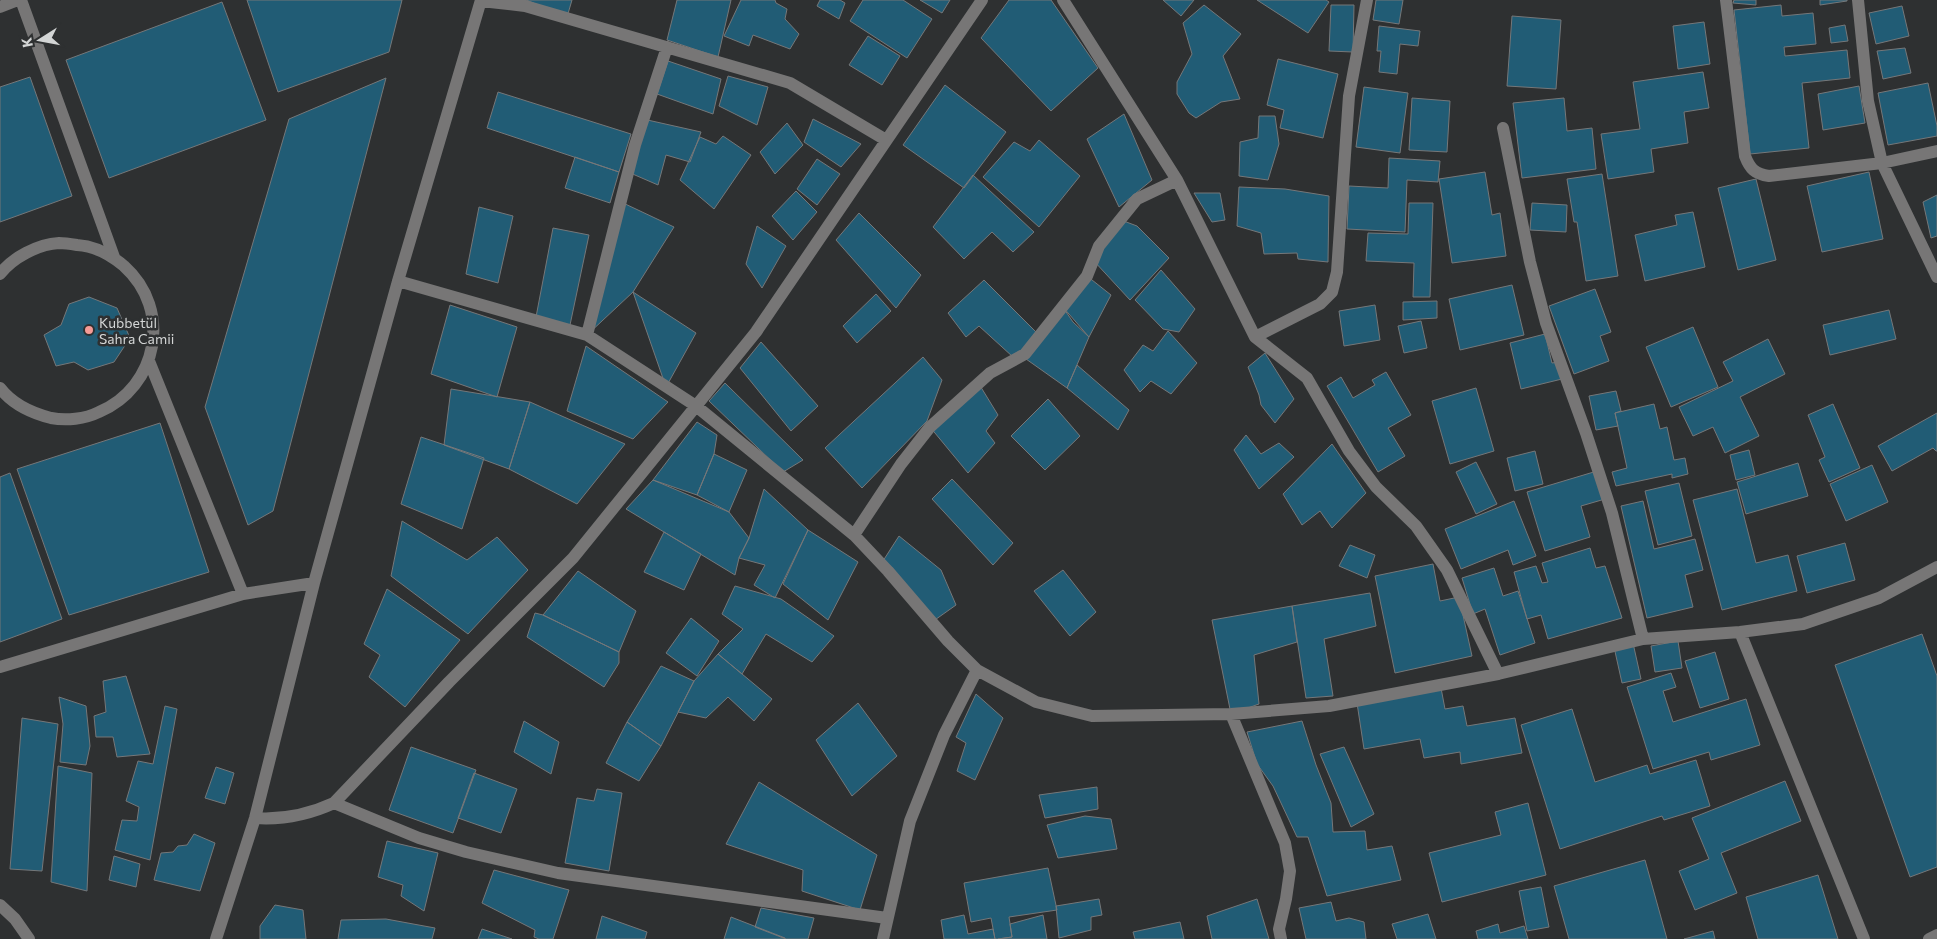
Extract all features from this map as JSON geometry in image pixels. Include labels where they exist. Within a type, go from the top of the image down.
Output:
[{"type":"street","points":[[0,7],[20,0],[114,257]]},
{"type":"street","points":[[216,939],[255,818],[314,583],[398,281],[481,0],[524,6],[790,83],[886,140]]},
{"type":"street","points":[[255,818],[294,818],[315,812],[334,803],[449,682],[573,558],[756,332],[982,0]]},
{"type":"street","points":[[1063,0],[1177,180],[1255,337],[1307,378],[1349,451],[1376,487],[1416,526],[1447,570],[1498,674]]},
{"type":"street","points":[[1255,337],[1320,304],[1332,292],[1337,272],[1349,96],[1367,0]]},
{"type":"street","points":[[1726,0],[1745,156],[1750,168],[1759,174],[1769,176],[1882,163],[1937,151]]},
{"type":"street","points":[[1858,0],[1868,101],[1882,163],[1937,277]]},
{"type":"street","points":[[587,334],[635,145],[667,47]]},
{"type":"street","points":[[1503,128],[1530,262],[1546,324],[1586,433],[1612,513],[1643,639]]},
{"type":"street","points":[[854,535],[901,464],[930,427],[990,373],[1025,354],[1087,276],[1099,246],[1137,199],[1177,180]]},
{"type":"street","points":[[0,274],[5,267],[30,251],[58,243],[87,246],[114,257],[136,277],[150,303],[154,332],[149,360],[136,386],[114,406],[88,417],[59,420],[31,413],[7,397],[0,388]]},
{"type":"street","points":[[398,281],[587,334],[696,406],[854,535],[888,571],[948,641],[977,670],[1036,702],[1092,716],[1231,714],[1329,706],[1498,674],[1643,639],[1740,632],[1803,624],[1879,598],[1937,567]]},
{"type":"street","points":[[149,360],[243,594]]},
{"type":"street","points":[[0,668],[243,594],[314,583]]},
{"type":"street","points":[[1740,632],[1864,939]]},
{"type":"street","points":[[883,939],[910,821],[944,735],[977,670]]},
{"type":"street","points":[[1231,714],[1285,843],[1290,872],[1279,928],[1281,939]]},
{"type":"street","points":[[334,803],[419,838],[466,852],[533,867],[616,882],[887,918]]},
{"type":"street","points":[[0,905],[16,918],[29,939]]},
{"type":"street","points":[[1929,939],[1937,935]]},
{"type":"building","points":[[247,0],[402,0],[389,52],[278,92]]},
{"type":"building","points":[[526,0],[572,0],[567,17]]},
{"type":"building","points":[[677,0],[731,0],[718,57],[667,40]]},
{"type":"building","points":[[741,0],[775,0],[776,3],[787,9],[785,19],[799,34],[790,49],[753,35],[749,46],[724,36]]},
{"type":"building","points":[[820,0],[840,0],[845,3],[839,19],[817,6]]},
{"type":"building","points":[[863,0],[903,0],[932,19],[907,58],[850,21]]},
{"type":"building","points":[[920,0],[950,0],[942,13]]},
{"type":"building","points":[[1009,0],[1051,0],[1098,68],[1051,111],[981,38]]},
{"type":"building","points":[[1163,0],[1194,0],[1181,16]]},
{"type":"building","points":[[1257,0],[1326,0],[1329,2],[1308,33]]},
{"type":"building","points":[[1376,0],[1403,0],[1399,24],[1373,20]]},
{"type":"building","points":[[1734,0],[1756,0],[1756,5],[1733,3]]},
{"type":"building","points":[[1820,0],[1847,0],[1847,1],[1820,5]]},
{"type":"building","points":[[222,2],[266,120],[109,178],[66,60]]},
{"type":"building","points":[[1204,5],[1241,34],[1223,56],[1240,99],[1221,102],[1196,118],[1189,113],[1177,94],[1177,82],[1192,54],[1183,23]]},
{"type":"building","points":[[1331,5],[1354,5],[1353,52],[1329,51]]},
{"type":"building","points":[[1781,5],[1782,16],[1813,13],[1816,44],[1784,47],[1785,56],[1847,50],[1850,78],[1802,83],[1809,148],[1750,154],[1734,10]]},
{"type":"building","points":[[1902,6],[1909,36],[1876,44],[1869,13]]},
{"type":"building","points":[[1512,16],[1561,20],[1556,89],[1507,86]]},
{"type":"building","points":[[1704,22],[1710,64],[1678,69],[1673,26]]},
{"type":"building","points":[[1845,25],[1848,41],[1831,43],[1829,28]]},
{"type":"building","points":[[1379,26],[1420,31],[1418,46],[1400,44],[1397,74],[1379,72],[1381,51],[1377,51]]},
{"type":"building","points":[[868,36],[900,56],[882,85],[849,65]]},
{"type":"building","points":[[1905,48],[1911,73],[1883,79],[1877,51]]},
{"type":"building","points":[[1278,59],[1338,74],[1323,138],[1280,128],[1284,110],[1267,105]]},
{"type":"building","points":[[668,61],[721,79],[713,114],[657,94]]},
{"type":"building","points":[[1703,72],[1709,108],[1684,112],[1688,143],[1651,149],[1654,172],[1608,179],[1601,134],[1640,129],[1633,82]]},
{"type":"building","points":[[728,76],[768,87],[757,125],[719,106]]},
{"type":"building","points":[[30,77],[72,196],[0,222],[0,87]]},
{"type":"building","points":[[386,78],[273,511],[248,525],[205,407],[289,119]]},
{"type":"building","points":[[1928,83],[1937,126],[1937,136],[1888,145],[1878,93]]},
{"type":"building","points":[[945,85],[1006,132],[964,188],[903,145]]},
{"type":"building","points":[[1859,86],[1865,123],[1823,130],[1818,94]]},
{"type":"building","points":[[1364,87],[1408,93],[1400,153],[1356,147]]},
{"type":"building","points":[[498,92],[631,134],[619,172],[487,128]]},
{"type":"building","points":[[1412,98],[1450,101],[1447,152],[1409,150]]},
{"type":"building","points":[[1564,98],[1567,131],[1592,128],[1596,169],[1522,178],[1513,103]]},
{"type":"building","points":[[1124,114],[1152,180],[1119,207],[1087,139]]},
{"type":"building","points":[[1259,116],[1275,116],[1279,144],[1268,180],[1239,176],[1240,142],[1258,138]]},
{"type":"building","points":[[643,119],[701,132],[690,162],[666,155],[658,185],[628,172]]},
{"type":"building","points":[[813,119],[861,144],[841,167],[804,142]]},
{"type":"building","points":[[787,123],[803,145],[775,174],[760,152]]},
{"type":"building","points":[[723,136],[751,155],[714,209],[680,180],[700,137],[716,144]]},
{"type":"building","points":[[1039,140],[1080,176],[1039,227],[983,177],[1014,142],[1030,151]]},
{"type":"building","points":[[575,157],[619,172],[610,203],[565,188]]},
{"type":"building","points":[[1389,158],[1440,161],[1438,182],[1407,180],[1405,232],[1347,229],[1349,186],[1388,188]]},
{"type":"building","points":[[817,159],[840,174],[817,205],[797,189]]},
{"type":"building","points":[[1485,172],[1492,215],[1500,213],[1506,256],[1452,263],[1439,179]]},
{"type":"building","points":[[1869,172],[1883,239],[1822,252],[1807,186]]},
{"type":"building","points":[[1602,174],[1618,276],[1586,281],[1577,222],[1574,222],[1567,179]]},
{"type":"building","points":[[973,175],[1034,232],[1013,252],[992,232],[964,259],[933,227]]},
{"type":"building","points":[[1756,179],[1776,260],[1738,270],[1718,188]]},
{"type":"building","points":[[1239,187],[1285,189],[1329,196],[1328,262],[1298,259],[1297,253],[1264,254],[1261,233],[1237,226]]},
{"type":"building","points":[[796,191],[817,212],[793,240],[772,216]]},
{"type":"building","points":[[1194,193],[1220,193],[1225,220],[1212,222]]},
{"type":"building","points":[[1937,195],[1937,236],[1931,238],[1923,202]]},
{"type":"building","points":[[621,202],[674,227],[633,292],[587,335]]},
{"type":"building","points":[[1409,203],[1433,203],[1430,297],[1413,297],[1414,263],[1366,261],[1368,233],[1408,234]]},
{"type":"building","points":[[1532,203],[1567,205],[1566,232],[1530,230]]},
{"type":"building","points":[[479,207],[513,216],[498,283],[466,274]]},
{"type":"building","points":[[1693,212],[1705,267],[1645,281],[1635,235],[1677,225],[1675,215]]},
{"type":"building","points":[[859,213],[921,275],[896,308],[836,240]]},
{"type":"building","points":[[1121,220],[1137,226],[1169,258],[1130,300],[1093,260]]},
{"type":"building","points":[[757,226],[786,246],[762,288],[746,264]]},
{"type":"building","points":[[553,228],[589,235],[570,325],[536,317]]},
{"type":"building","points":[[1161,270],[1195,309],[1179,332],[1163,329],[1135,300]]},
{"type":"building","points":[[1087,276],[1111,295],[1089,337],[1062,306]]},
{"type":"building","points":[[984,280],[1039,335],[1013,357],[979,326],[966,337],[948,313]]},
{"type":"building","points":[[1512,285],[1524,335],[1460,350],[1449,299]]},
{"type":"building","points":[[1595,289],[1611,332],[1600,336],[1609,361],[1574,374],[1549,306]]},
{"type":"building","points":[[633,292],[696,333],[666,387]]},
{"type":"building","points":[[876,294],[891,311],[857,343],[843,326]]},
{"type":"building","name":"Kubbetül Sahra Camii","points":[[89,297],[117,308],[130,338],[114,362],[88,370],[74,362],[56,366],[44,335],[61,325],[69,304]]},
{"type":"building","points":[[1437,301],[1437,318],[1403,320],[1403,302]]},
{"type":"building","points":[[450,305],[517,327],[497,397],[431,374]]},
{"type":"building","points":[[1375,305],[1380,340],[1344,346],[1339,311]]},
{"type":"building","points":[[1062,306],[1073,322],[1089,337],[1067,388],[1026,359]]},
{"type":"building","points":[[1889,310],[1896,339],[1830,355],[1823,325]]},
{"type":"building","points":[[1421,321],[1427,348],[1404,353],[1398,326]]},
{"type":"building","points":[[1693,327],[1718,387],[1671,407],[1646,347]]},
{"type":"building","points":[[1168,331],[1197,363],[1171,394],[1151,381],[1140,392],[1124,370],[1143,345],[1153,351]]},
{"type":"building","points":[[1545,334],[1552,363],[1558,362],[1562,379],[1521,389],[1510,343]]},
{"type":"building","points":[[1768,339],[1785,374],[1740,397],[1759,436],[1725,453],[1713,427],[1693,436],[1679,407],[1733,381],[1723,362]]},
{"type":"building","points":[[761,342],[818,406],[791,431],[740,368]]},
{"type":"building","points":[[586,346],[668,402],[633,439],[567,411]]},
{"type":"building","points":[[1265,353],[1294,399],[1275,423],[1261,405],[1248,367]]},
{"type":"building","points":[[923,357],[942,380],[927,421],[862,488],[825,448]]},
{"type":"building","points":[[1077,365],[1129,410],[1118,430],[1067,388]]},
{"type":"building","points":[[1386,372],[1411,415],[1388,428],[1405,456],[1378,472],[1327,386],[1341,377],[1353,398],[1375,385],[1372,380]]},
{"type":"building","points":[[725,383],[803,460],[783,472],[709,401]]},
{"type":"building","points":[[979,384],[998,415],[986,431],[995,443],[968,473],[930,427]]},
{"type":"building","points":[[1476,388],[1494,451],[1450,464],[1432,401]]},
{"type":"building","points":[[451,389],[530,402],[509,469],[444,445]]},
{"type":"building","points":[[1616,391],[1621,411],[1615,413],[1618,426],[1596,430],[1589,396]]},
{"type":"building","points":[[1048,399],[1080,436],[1045,470],[1011,436]]},
{"type":"building","points":[[530,402],[625,444],[577,504],[509,469]]},
{"type":"building","points":[[1654,404],[1660,429],[1667,427],[1674,460],[1685,458],[1688,474],[1672,478],[1672,474],[1616,486],[1612,472],[1627,468],[1615,413]]},
{"type":"building","points":[[1833,404],[1860,468],[1829,482],[1819,460],[1825,457],[1808,415]]},
{"type":"building","points":[[1937,413],[1937,451],[1933,448],[1892,471],[1878,446]]},
{"type":"building","points":[[697,422],[717,435],[714,454],[697,495],[653,480]]},
{"type":"building","points":[[160,423],[209,572],[69,615],[17,469]]},
{"type":"building","points":[[1246,435],[1261,454],[1279,443],[1294,457],[1259,489],[1234,450]]},
{"type":"building","points":[[421,437],[484,458],[462,529],[401,504]]},
{"type":"building","points":[[1332,444],[1366,493],[1332,528],[1320,511],[1302,525],[1283,494]]},
{"type":"building","points":[[1749,450],[1755,475],[1736,480],[1730,455]]},
{"type":"building","points":[[1535,451],[1543,484],[1515,491],[1507,458]]},
{"type":"building","points":[[714,454],[747,470],[729,512],[697,495]]},
{"type":"building","points":[[1476,462],[1497,504],[1476,514],[1456,472]]},
{"type":"building","points":[[1798,463],[1808,496],[1746,514],[1737,482]]},
{"type":"building","points":[[1872,465],[1888,502],[1846,521],[1830,484]]},
{"type":"building","points":[[1597,471],[1605,499],[1581,506],[1590,537],[1545,551],[1527,492]]},
{"type":"building","points":[[10,473],[62,619],[0,642],[0,477]]},
{"type":"building","points":[[952,479],[1013,543],[993,565],[932,499]]},
{"type":"building","points":[[653,480],[729,512],[749,538],[739,558],[735,575],[626,509]]},
{"type":"building","points":[[1679,483],[1692,536],[1658,545],[1645,491]]},
{"type":"building","points":[[764,489],[808,530],[775,598],[754,585],[765,565],[739,558],[749,538]]},
{"type":"building","points":[[1737,489],[1756,563],[1788,555],[1797,591],[1722,610],[1693,500]]},
{"type":"building","points":[[1514,501],[1536,556],[1513,565],[1508,550],[1461,569],[1445,529]]},
{"type":"building","points":[[1643,501],[1654,549],[1695,539],[1703,570],[1685,575],[1693,607],[1647,618],[1621,506]]},
{"type":"building","points":[[402,521],[467,560],[497,537],[528,570],[468,634],[391,576]]},
{"type":"building","points":[[808,530],[858,562],[828,620],[783,584]]},
{"type":"building","points":[[664,532],[701,554],[684,590],[644,572]]},
{"type":"building","points":[[899,536],[941,570],[956,605],[932,622],[881,564]]},
{"type":"building","points":[[1845,543],[1855,580],[1807,593],[1797,556]]},
{"type":"building","points":[[1350,545],[1375,555],[1367,578],[1339,566]]},
{"type":"building","points":[[1590,548],[1596,568],[1605,566],[1622,618],[1548,639],[1541,615],[1527,619],[1514,572],[1536,566],[1542,583],[1548,582],[1542,563]]},
{"type":"building","points":[[1433,564],[1440,601],[1459,597],[1472,656],[1395,673],[1375,576]]},
{"type":"building","points":[[1494,568],[1503,596],[1518,591],[1535,643],[1500,655],[1485,609],[1473,614],[1462,578]]},
{"type":"building","points":[[1063,570],[1096,612],[1070,636],[1034,591]]},
{"type":"building","points":[[578,571],[636,611],[619,652],[543,615]]},
{"type":"building","points":[[735,586],[781,599],[834,636],[812,662],[766,634],[742,674],[718,654],[743,629],[722,614]]},
{"type":"building","points":[[387,589],[460,640],[405,707],[369,677],[380,655],[364,644]]},
{"type":"building","points":[[1370,593],[1376,626],[1324,639],[1333,696],[1306,698],[1292,606]]},
{"type":"building","points":[[1292,606],[1297,642],[1254,655],[1259,704],[1231,714],[1212,620]]},
{"type":"building","points":[[535,613],[543,615],[619,652],[619,663],[604,687],[527,637]]},
{"type":"building","points":[[691,618],[719,641],[697,676],[666,653]]},
{"type":"building","points":[[1922,634],[1937,676],[1937,867],[1910,877],[1835,665]]},
{"type":"building","points":[[1678,641],[1682,668],[1655,672],[1651,646]]},
{"type":"building","points":[[1633,643],[1641,679],[1622,683],[1614,647]]},
{"type":"building","points":[[1715,652],[1729,699],[1700,708],[1685,661]]},
{"type":"building","points":[[718,654],[772,699],[754,721],[728,697],[706,718],[678,712],[694,681]]},
{"type":"building","points":[[661,666],[694,681],[661,746],[627,722]]},
{"type":"building","points":[[1671,673],[1676,687],[1663,691],[1673,722],[1746,699],[1760,745],[1711,760],[1709,752],[1653,769],[1627,687]]},
{"type":"building","points":[[126,676],[150,754],[117,757],[113,737],[96,737],[94,716],[106,712],[103,681]]},
{"type":"building","points":[[1441,688],[1445,709],[1463,706],[1467,726],[1515,718],[1522,753],[1461,764],[1460,752],[1424,758],[1420,739],[1364,749],[1357,703]]},
{"type":"building","points":[[976,694],[1003,718],[975,780],[957,771],[966,743],[956,737]]},
{"type":"building","points":[[59,697],[86,706],[90,746],[86,765],[60,762],[63,724]]},
{"type":"building","points":[[858,703],[897,756],[852,796],[816,740]]},
{"type":"building","points":[[165,706],[177,709],[150,860],[115,850],[122,820],[137,821],[139,807],[126,801],[138,761],[153,764]]},
{"type":"building","points":[[1572,709],[1595,782],[1647,765],[1650,774],[1696,760],[1710,806],[1664,820],[1662,816],[1560,849],[1521,725]]},
{"type":"building","points":[[22,718],[58,724],[42,871],[10,869]]},
{"type":"building","points":[[524,721],[559,742],[551,774],[514,752]]},
{"type":"building","points":[[1302,721],[1331,803],[1333,832],[1365,831],[1367,850],[1392,846],[1401,880],[1327,896],[1308,837],[1297,837],[1273,786],[1257,764],[1247,732]]},
{"type":"building","points":[[627,722],[661,746],[639,781],[606,763]]},
{"type":"building","points":[[411,747],[476,770],[453,833],[389,810]]},
{"type":"building","points":[[1344,747],[1374,814],[1351,827],[1320,754]]},
{"type":"building","points":[[58,766],[92,773],[87,891],[51,882]]},
{"type":"building","points":[[216,767],[234,773],[225,804],[205,798]]},
{"type":"building","points":[[474,773],[517,789],[501,833],[458,818]]},
{"type":"building","points":[[1785,781],[1801,821],[1721,853],[1737,893],[1695,910],[1679,871],[1709,859],[1692,818]]},
{"type":"building","points":[[759,782],[877,855],[860,910],[802,891],[803,870],[726,844]]},
{"type":"building","points":[[1097,787],[1098,809],[1045,818],[1039,795]]},
{"type":"building","points":[[597,789],[622,793],[609,871],[565,863],[577,798],[594,801]]},
{"type":"building","points":[[1528,803],[1546,875],[1442,902],[1429,853],[1501,835],[1495,812]]},
{"type":"building","points":[[1085,816],[1111,819],[1117,849],[1058,858],[1047,825]]},
{"type":"building","points":[[194,834],[215,843],[200,891],[154,880],[161,853],[173,852],[178,846],[187,845]]},
{"type":"building","points":[[387,841],[438,853],[424,911],[401,896],[403,885],[378,877]]},
{"type":"building","points":[[114,856],[140,864],[136,887],[109,880]]},
{"type":"building","points":[[1645,860],[1667,939],[1569,939],[1554,886]]},
{"type":"building","points":[[1048,868],[1057,910],[1009,917],[1012,937],[998,939],[995,939],[991,918],[971,922],[964,883]]},
{"type":"building","points":[[494,870],[569,890],[553,939],[534,937],[535,930],[482,903]]},
{"type":"building","points":[[1818,875],[1838,939],[1758,939],[1746,897]]},
{"type":"building","points":[[1541,887],[1549,927],[1527,931],[1519,891]]},
{"type":"building","points":[[1099,899],[1102,915],[1091,917],[1091,930],[1059,938],[1056,906]]},
{"type":"building","points":[[1257,899],[1269,939],[1212,939],[1207,916]]},
{"type":"building","points":[[1331,902],[1336,921],[1349,918],[1364,922],[1366,939],[1306,939],[1299,908]]},
{"type":"building","points":[[275,905],[303,910],[306,939],[260,939],[260,926]]},
{"type":"building","points":[[761,908],[814,918],[808,939],[786,939],[755,927]]},
{"type":"building","points":[[1428,914],[1436,939],[1397,939],[1392,924]]},
{"type":"building","points":[[964,915],[968,934],[993,929],[995,939],[944,939],[941,920]]},
{"type":"building","points":[[1043,915],[1047,939],[998,939],[1012,937],[1010,924]]},
{"type":"building","points":[[602,916],[647,932],[645,939],[596,939]]},
{"type":"building","points":[[731,917],[785,938],[785,939],[724,939]]},
{"type":"building","points":[[386,919],[435,928],[432,939],[338,939],[341,920]]},
{"type":"building","points":[[1180,922],[1184,939],[1135,939],[1133,932]]},
{"type":"building","points":[[1498,924],[1500,933],[1524,926],[1528,939],[1478,939],[1476,931]]},
{"type":"building","points":[[482,929],[512,939],[478,939]]},
{"type":"building","points":[[1713,931],[1715,939],[1684,939]]},
{"type":"place","name":"Kubbetül Sahra Camii","points":[[89,330]]}]
